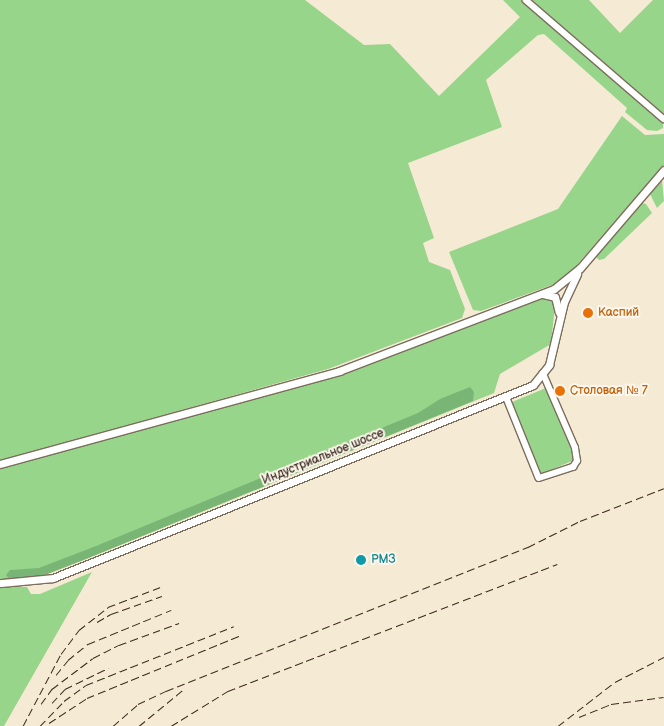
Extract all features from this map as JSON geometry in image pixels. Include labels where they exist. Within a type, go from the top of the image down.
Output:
[{"type":"main road","points":[[0,464],[339,370],[564,284],[664,170]]},
{"type":"main road","points":[[544,374],[552,356],[564,302],[580,268]]},
{"type":"main road","points":[[537,294],[555,297],[560,309],[559,326]]},
{"type":"main road","name":"Индустриальное шоссе","points":[[0,583],[53,578],[506,396],[532,385],[544,374]]},
{"type":"street","points":[[526,0],[664,119]]},
{"type":"street","points":[[506,396],[539,478],[573,467],[577,461],[575,448],[544,374]]},
{"type":"green space","points":[[0,0],[305,0],[364,45],[390,44],[439,96],[520,17],[503,0],[521,0],[663,122],[663,128],[657,131],[647,130],[625,112],[627,108],[544,34],[538,35],[486,80],[502,127],[408,163],[434,238],[423,243],[429,262],[450,270],[465,309],[462,318],[328,369],[0,461]]},
{"type":"green space","points":[[532,0],[589,0],[620,33],[653,0],[664,0],[664,114]]},
{"type":"green space","points":[[622,116],[645,135],[664,134],[664,165],[563,281],[481,311],[473,310],[449,252],[558,209]]},
{"type":"green space","points":[[662,180],[664,201],[657,208],[650,194]]},
{"type":"green space","points":[[642,203],[646,204],[652,213],[604,259],[599,260],[596,257]]},
{"type":"green space","points":[[538,297],[552,299],[555,306],[551,344],[500,374],[494,393],[81,561],[19,579],[0,579],[0,468],[336,374]]},
{"type":"green space","points":[[470,387],[474,392],[473,401],[81,561],[40,577],[9,579],[6,575],[10,570],[39,568],[96,546],[418,413],[440,399]]},
{"type":"green space","points":[[546,388],[574,456],[572,461],[541,474],[512,402]]},
{"type":"green space","points":[[92,572],[4,726],[0,726],[0,585],[27,587],[31,594],[40,594]]},
{"type":"railway","points":[[113,726],[138,704],[166,691],[528,547],[580,521],[664,488]]},
{"type":"railway","points":[[171,726],[228,691],[557,564]]},
{"type":"railway","points":[[23,726],[61,654],[79,630],[108,607],[163,586]]},
{"type":"railway","points":[[97,622],[111,614],[162,596]]},
{"type":"railway","points":[[56,675],[68,660],[88,644],[171,610]]},
{"type":"railway","points":[[41,704],[52,689],[93,658],[119,645],[179,623]]},
{"type":"railway","points":[[40,726],[64,701],[86,685],[234,626]]},
{"type":"railway","points":[[49,723],[87,698],[241,635]]},
{"type":"railway","points":[[558,726],[615,682],[664,657]]},
{"type":"railway","points":[[52,703],[65,689],[108,668]]},
{"type":"railway","points":[[139,726],[184,689]]},
{"type":"railway","points":[[579,717],[611,704],[664,697]]},
{"type":"place","name":"Каспий","points":[[588,313]]},
{"type":"place","name":"Столовая № 7","points":[[560,391]]},
{"type":"place","name":"РМЗ","points":[[361,560]]}]
